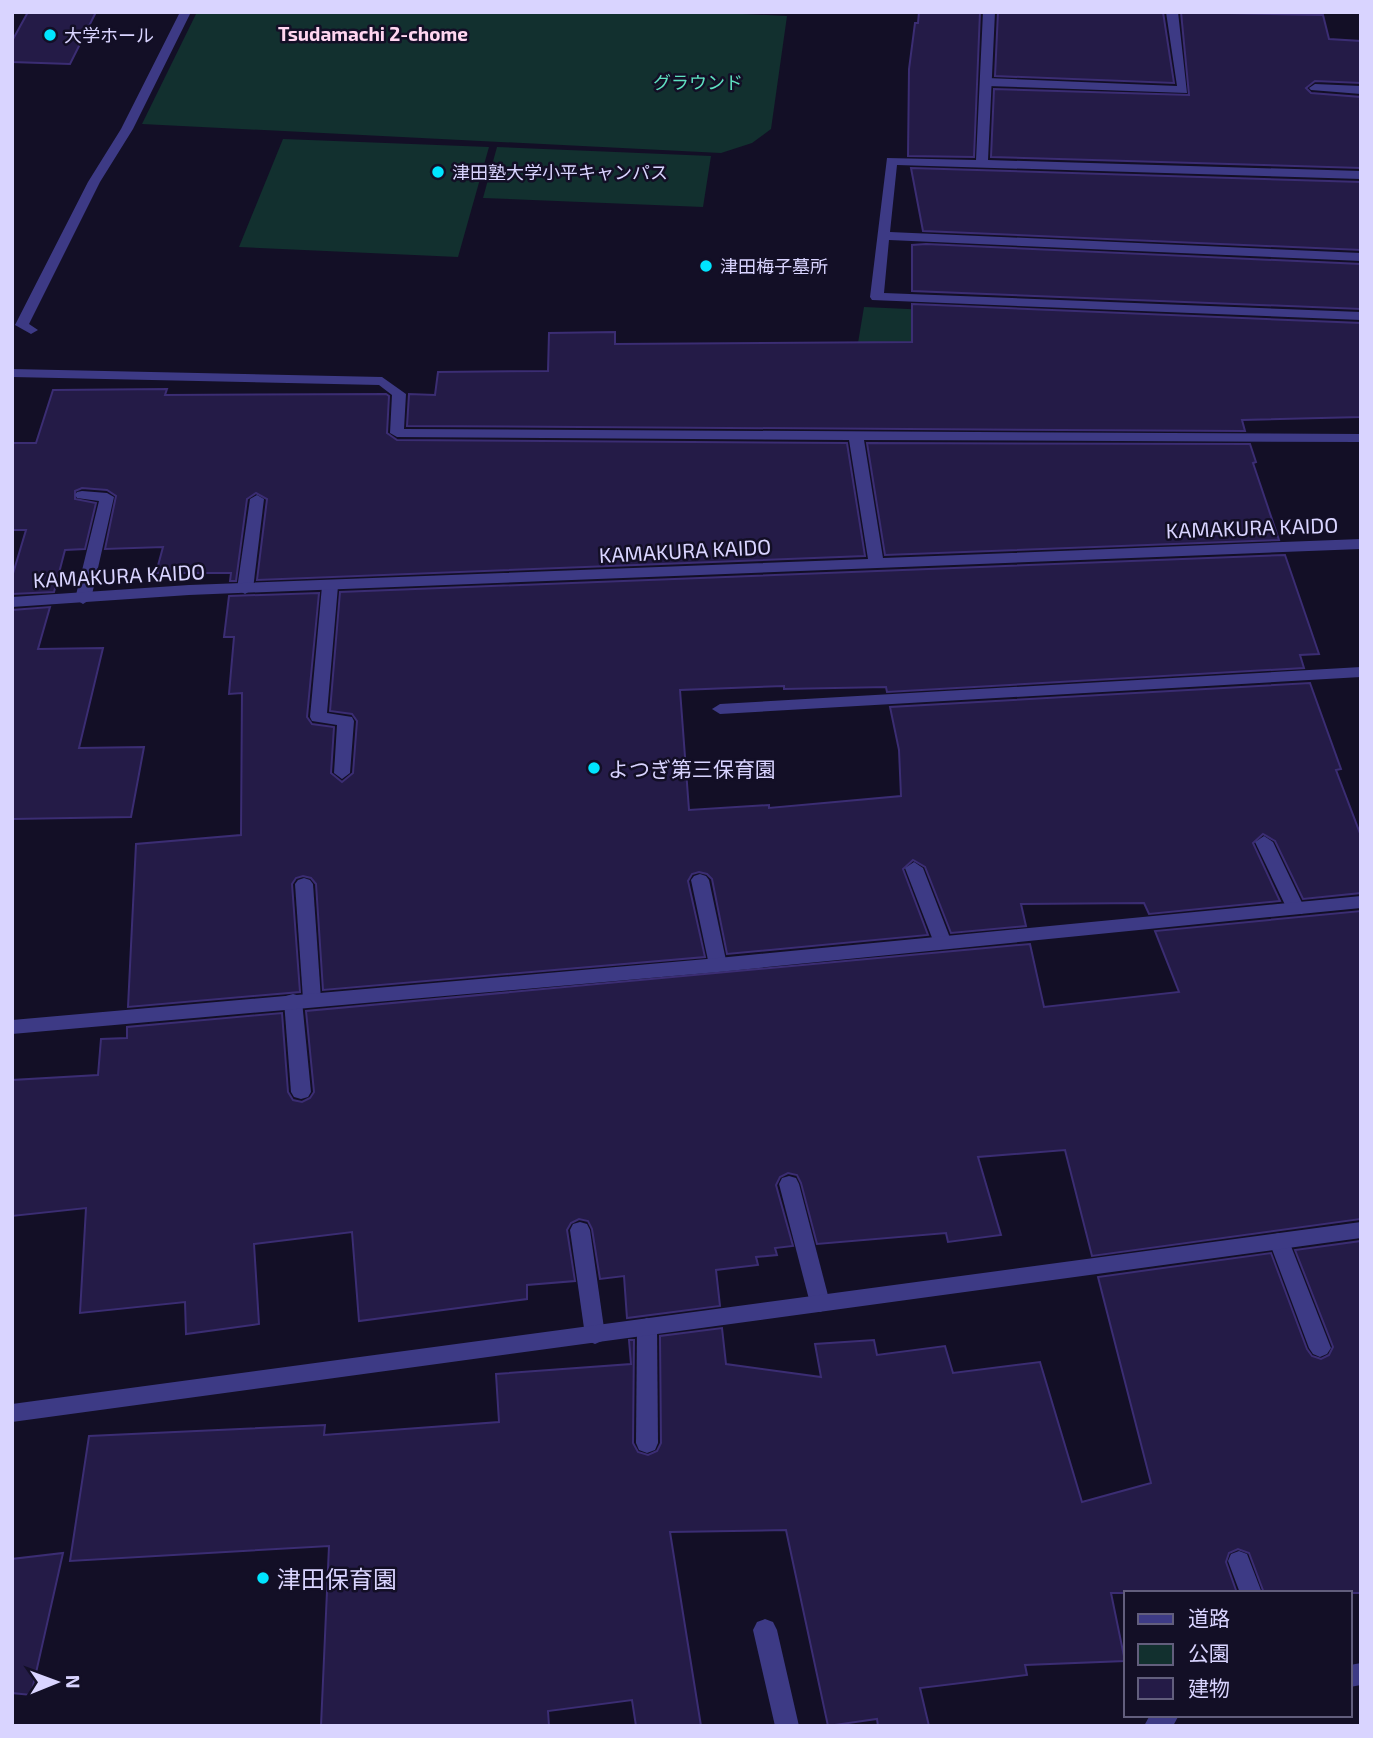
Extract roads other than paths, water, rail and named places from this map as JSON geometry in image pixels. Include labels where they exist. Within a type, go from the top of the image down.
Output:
[{"type":"street","points":[[32,330],[22,325],[47,272],[94,182],[127,129],[186,12]]},
{"type":"street","points":[[982,164],[989,12]]},
{"type":"street","points":[[987,82],[1183,90],[1172,12]]},
{"type":"street","points":[[1315,88],[1361,90]]},
{"type":"street","points":[[1361,175],[891,161],[877,297],[1361,316]]},
{"type":"street","points":[[884,236],[1361,257]]},
{"type":"street","points":[[12,373],[382,381],[399,394],[397,433],[1361,438]]},
{"type":"street","points":[[856,437],[876,562]]},
{"type":"street","points":[[82,495],[107,497],[83,599]]},
{"type":"street","points":[[245,589],[257,499]]},
{"type":"street","name":"KAMAKURA KAIDO","points":[[12,602],[245,589],[1361,544]]},
{"type":"street","points":[[330,586],[318,717],[346,721],[342,773]]},
{"type":"street","points":[[720,709],[1361,672]]},
{"type":"street","points":[[1264,842],[1296,909]]},
{"type":"street","points":[[914,868],[943,943]]},
{"type":"street","points":[[701,880],[718,965]]},
{"type":"street","points":[[301,1092],[304,884]]},
{"type":"street","points":[[12,1027],[718,965],[1361,902]]},
{"type":"street","points":[[789,1184],[820,1303]]},
{"type":"street","points":[[580,1230],[595,1335]]},
{"type":"street","points":[[12,1413],[1361,1230]]},
{"type":"street","points":[[1279,1241],[1320,1349]]},
{"type":"street","points":[[647,1327],[648,1443]]},
{"type":"street","points":[[1239,1561],[1250,1591]]},
{"type":"street","points":[[765,1630],[787,1726]]},
{"type":"place","name":"大学ホール","points":[[50,35]]},
{"type":"place","name":"津田塾大学小平キャンパス","points":[[438,172]]},
{"type":"place","name":"津田梅子墓所","points":[[706,266]]},
{"type":"place","name":"よつぎ第三保育園","points":[[594,768]]},
{"type":"place","name":"津田保育園","points":[[263,1578]]},
{"type":"district","name":"Tsudamachi 2-chome","points":[[373,33]]},
{"type":"park label","name":"グラウンド","points":[[698,82]]}]
